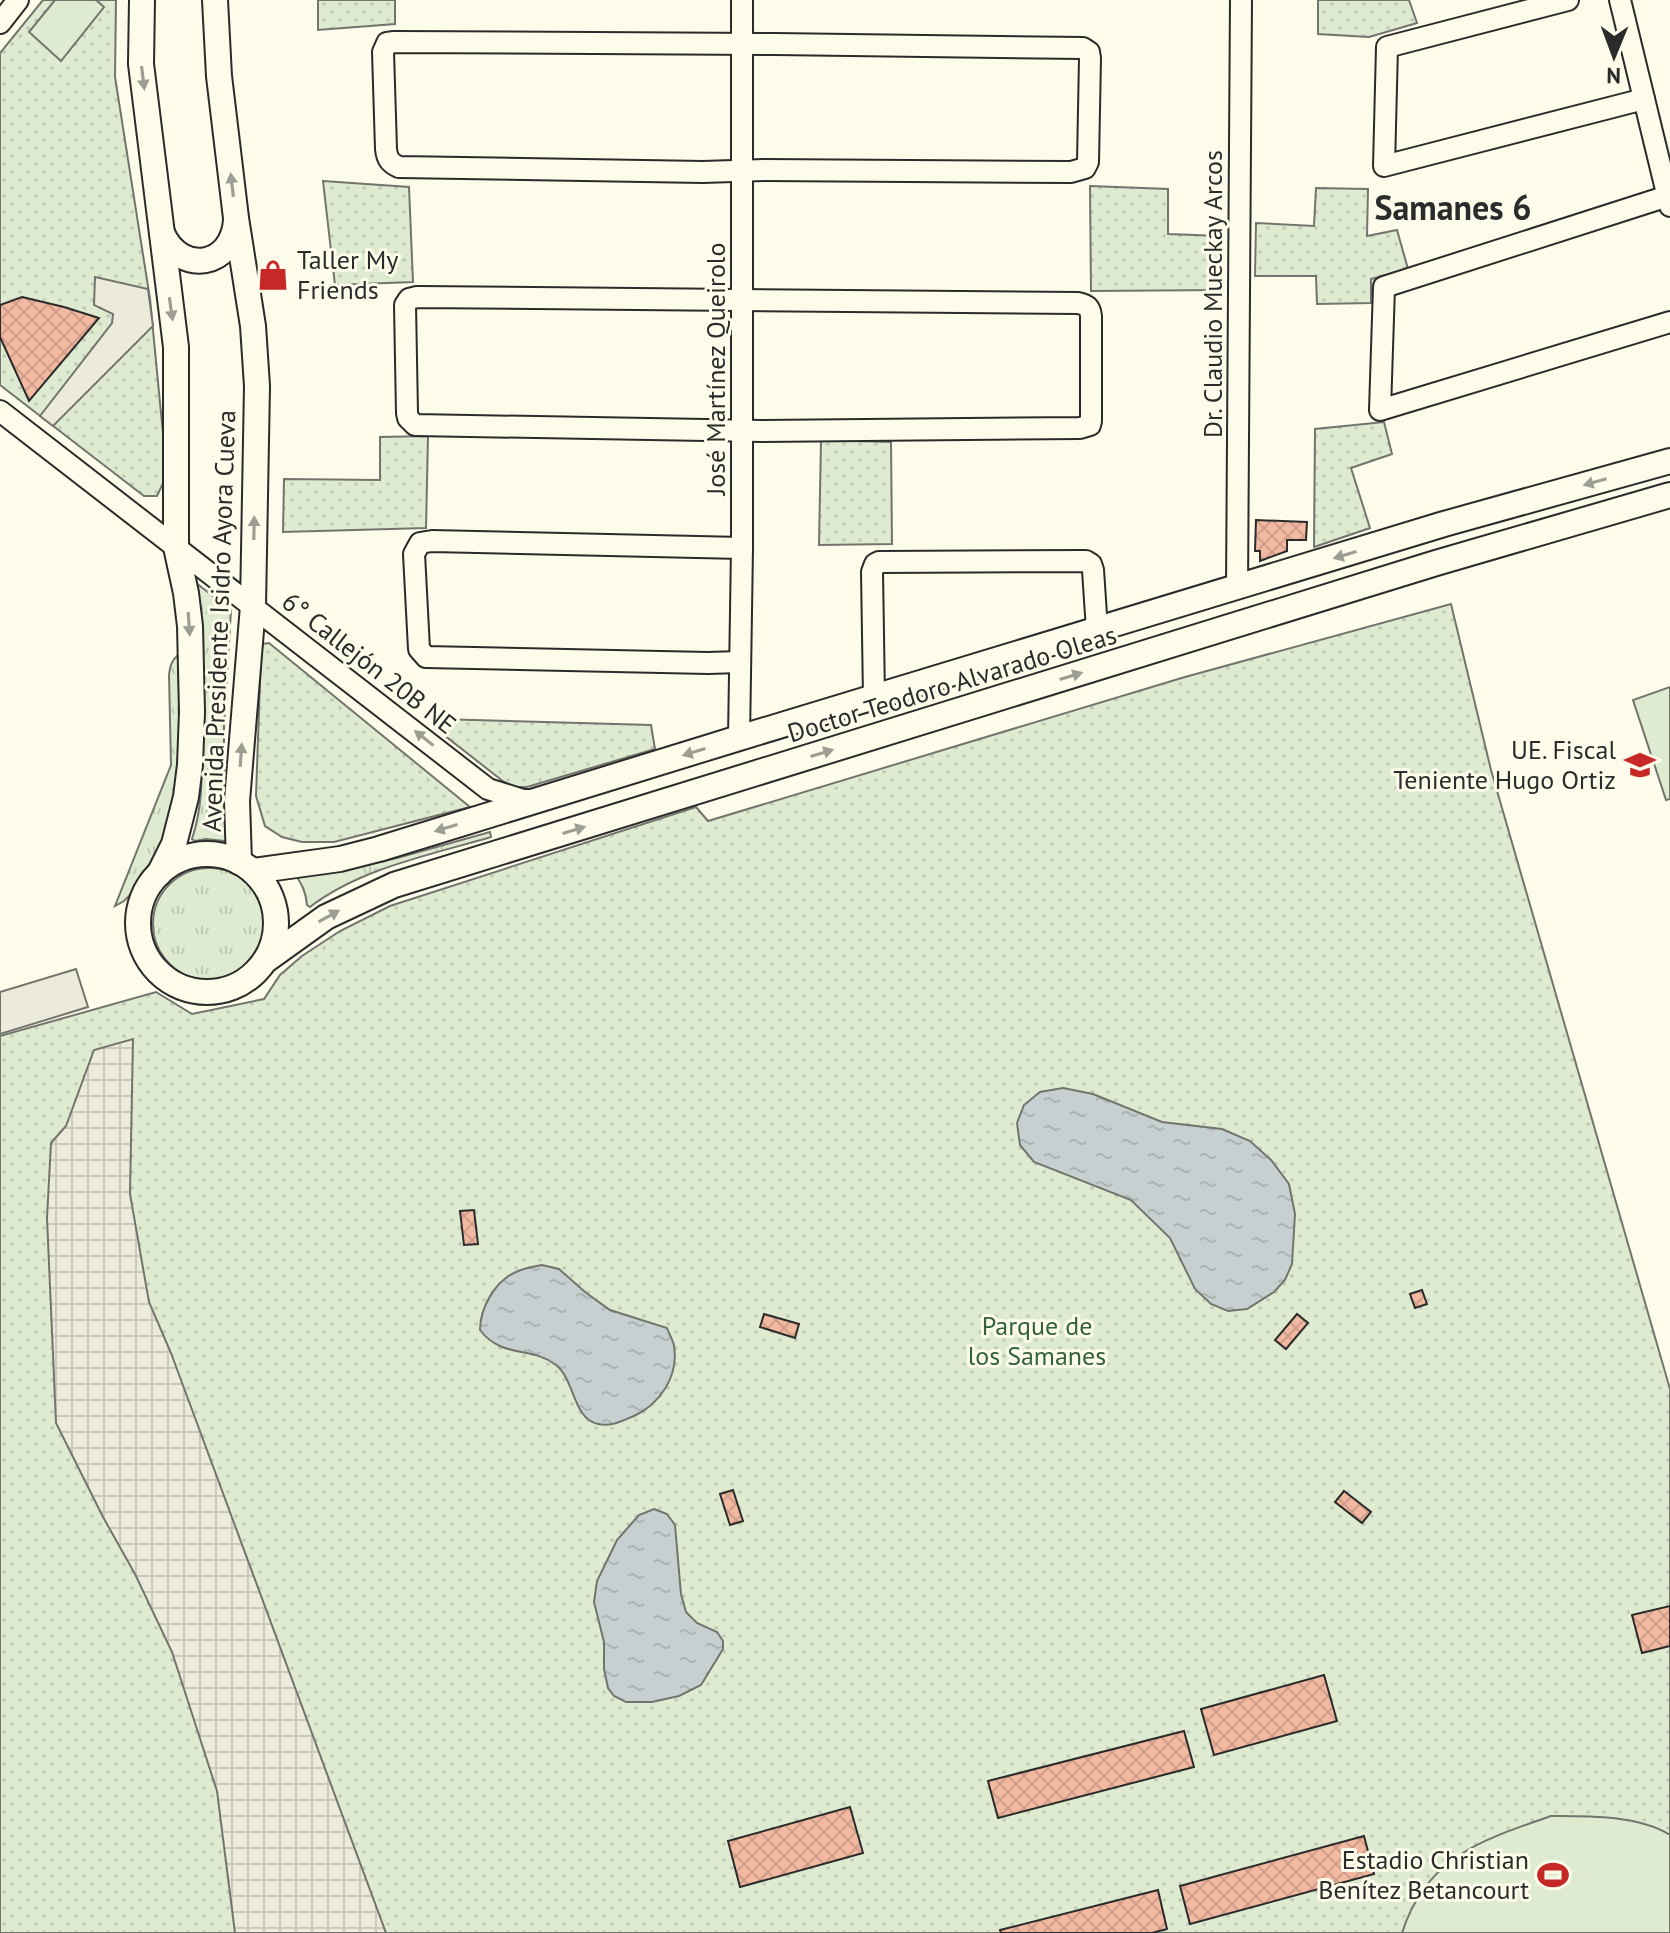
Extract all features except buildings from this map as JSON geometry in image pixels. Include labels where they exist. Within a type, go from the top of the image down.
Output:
[{"type":"main road","name":"Avenida Presidente Isidro Ayora Cueva","points":[[142,0],[141,64],[176,347],[176,547],[190,626],[192,712],[190,765],[180,825],[159,874]]},
{"type":"main road","name":"Avenida Presidente Isidro Ayora Cueva","points":[[215,0],[219,76],[253,326],[257,386],[253,606],[237,801],[238,833],[246,867]]},
{"type":"main road","points":[[161,231],[177,255],[205,261],[229,245],[235,232],[236,218]]},
{"type":"main road","name":"Doctor Teodoro Alvarado Oleas","points":[[246,867],[340,859],[379,849],[1444,524],[1670,461]]},
{"type":"main road","name":"Doctor Teodoro Alvarado Oleas","points":[[266,960],[326,917],[394,885],[1436,563],[1670,495]]},
{"type":"main road","points":[[238,833],[259,853],[290,865]]},
{"type":"main road","points":[[191,856],[224,856],[246,867],[264,883],[276,913],[275,938],[266,960],[246,981],[223,990],[210,992],[184,988],[172,982],[147,957],[140,940],[138,923],[148,888],[159,874],[191,856]]},
{"type":"street","points":[[0,23],[18,0]]},
{"type":"street","name":"José Martínez Queirolo","points":[[739,738],[744,170],[742,0]]},
{"type":"street","name":"Dr. Claudio Mueckay Arcos","points":[[1237,588],[1241,0]]},
{"type":"street","points":[[1568,0],[1387,47],[1384,166],[1644,99]]},
{"type":"street","points":[[1620,0],[1669,201],[1384,287],[1380,410],[1670,322]]},
{"type":"street","points":[[387,43],[742,44],[1083,48],[1089,52],[1090,58],[1088,162],[1085,168],[1078,171],[703,172],[399,167],[387,157],[383,52],[387,43]]},
{"type":"street","points":[[409,299],[742,302],[1086,305],[1091,316],[1090,425],[1080,428],[741,431],[415,425],[407,413],[405,305],[409,299]]},
{"type":"street","points":[[0,411],[176,547]]},
{"type":"street","points":[[740,662],[426,657],[419,649],[414,554],[420,543],[432,541],[742,548]]},
{"type":"street","name":"6° Callejón 20B NE","points":[[176,547],[488,789],[523,800],[538,800]]},
{"type":"street","points":[[874,697],[872,572],[879,562],[1086,561],[1093,570],[1097,630]]},
{"type":"green space","points":[[43,0],[116,0],[115,77],[150,299],[166,465],[165,479],[157,496],[144,496],[0,385],[0,53]]},
{"type":"green space","points":[[55,0],[96,0],[104,7],[61,61],[29,32]]},
{"type":"green space","points":[[318,0],[395,0],[395,24],[318,30]]},
{"type":"green space","points":[[1318,0],[1409,0],[1417,23],[1369,37],[1318,34]]},
{"type":"green space","points":[[323,181],[409,187],[413,282],[335,285]]},
{"type":"green space","points":[[1090,186],[1168,189],[1168,234],[1221,236],[1221,290],[1091,291]]},
{"type":"green space","points":[[1316,188],[1368,189],[1367,236],[1397,230],[1408,269],[1371,279],[1371,303],[1317,304],[1316,276],[1255,276],[1256,223],[1314,226]]},
{"type":"green space","points":[[1384,422],[1392,454],[1351,468],[1370,528],[1314,547],[1315,429]]},
{"type":"green space","points":[[428,436],[426,528],[283,532],[284,479],[380,480],[380,437]]},
{"type":"green space","points":[[821,440],[891,442],[892,544],[819,545]]},
{"type":"green space","points":[[187,576],[231,610],[224,727],[224,789],[234,842],[192,839],[200,803],[201,755]]},
{"type":"green space","name":"Parque de los Samanes","points":[[1451,604],[1491,770],[1670,1389],[1670,1933],[0,1933],[0,1036],[156,992],[192,1014],[264,999],[280,975],[302,956],[340,931],[390,906],[696,807],[708,821],[1185,677]]},
{"type":"green space","points":[[269,643],[470,807],[334,842],[302,842],[282,837],[265,826],[256,796],[261,653],[263,644]]},
{"type":"green space","points":[[178,655],[180,797],[156,858],[132,893],[115,906],[171,765],[169,675],[171,664]]},
{"type":"green space","points":[[1670,687],[1670,799],[1666,800],[1633,700]]},
{"type":"green space","points":[[437,719],[651,725],[655,749],[527,787],[515,787],[504,782],[435,728]]},
{"type":"green space","points":[[490,832],[491,837],[374,872],[310,907],[294,873],[353,868]]},
{"type":"green space","points":[[209,868],[231,872],[249,884],[261,902],[265,924],[261,946],[249,964],[231,976],[209,980],[187,976],[169,964],[157,946],[153,924],[157,902],[169,884],[187,872]]},
{"type":"green space","name":"Estadio Christian Benítez Betancourt","points":[[1551,1816],[1628,1820],[1670,1835],[1670,1933],[1402,1933],[1412,1907],[1441,1869],[1480,1844]]},
{"type":"shaded area","points":[[95,277],[148,289],[153,326],[53,426],[40,416],[112,323],[113,314],[94,305]]},
{"type":"shaded area","points":[[76,969],[88,1007],[0,1034],[0,992]]},
{"type":"shaded area","points":[[133,1039],[130,1194],[149,1302],[171,1353],[386,1933],[235,1933],[217,1791],[172,1652],[56,1423],[47,1218],[51,1143],[66,1126],[94,1050]]},
{"type":"water","points":[[1063,1088],[1093,1094],[1162,1122],[1222,1129],[1250,1141],[1271,1160],[1289,1184],[1295,1214],[1292,1264],[1285,1280],[1274,1292],[1247,1309],[1228,1311],[1211,1304],[1195,1289],[1170,1238],[1131,1200],[1034,1162],[1020,1145],[1017,1123],[1024,1105],[1040,1092]]},
{"type":"water","points":[[542,1265],[559,1269],[610,1310],[667,1328],[674,1346],[674,1368],[666,1388],[643,1411],[612,1424],[590,1421],[556,1365],[547,1359],[498,1345],[480,1330],[486,1304],[495,1289],[508,1276]]},
{"type":"water","points":[[654,1509],[667,1514],[675,1525],[681,1594],[686,1612],[697,1623],[717,1632],[723,1641],[723,1649],[701,1685],[679,1696],[652,1702],[626,1702],[614,1696],[608,1688],[604,1642],[594,1602],[597,1581],[617,1540],[639,1515]]},
{"type":"place","name":"Taller My Friends","points":[[273,275]]},
{"type":"place","name":"UE. Fiscal Teniente Hugo Ortiz","points":[[1640,765]]},
{"type":"place","name":"Estadio Christian Benítez Betancourt","points":[[1553,1875]]},
{"type":"district","name":"Samanes 6","points":[[1453,208]]}]
